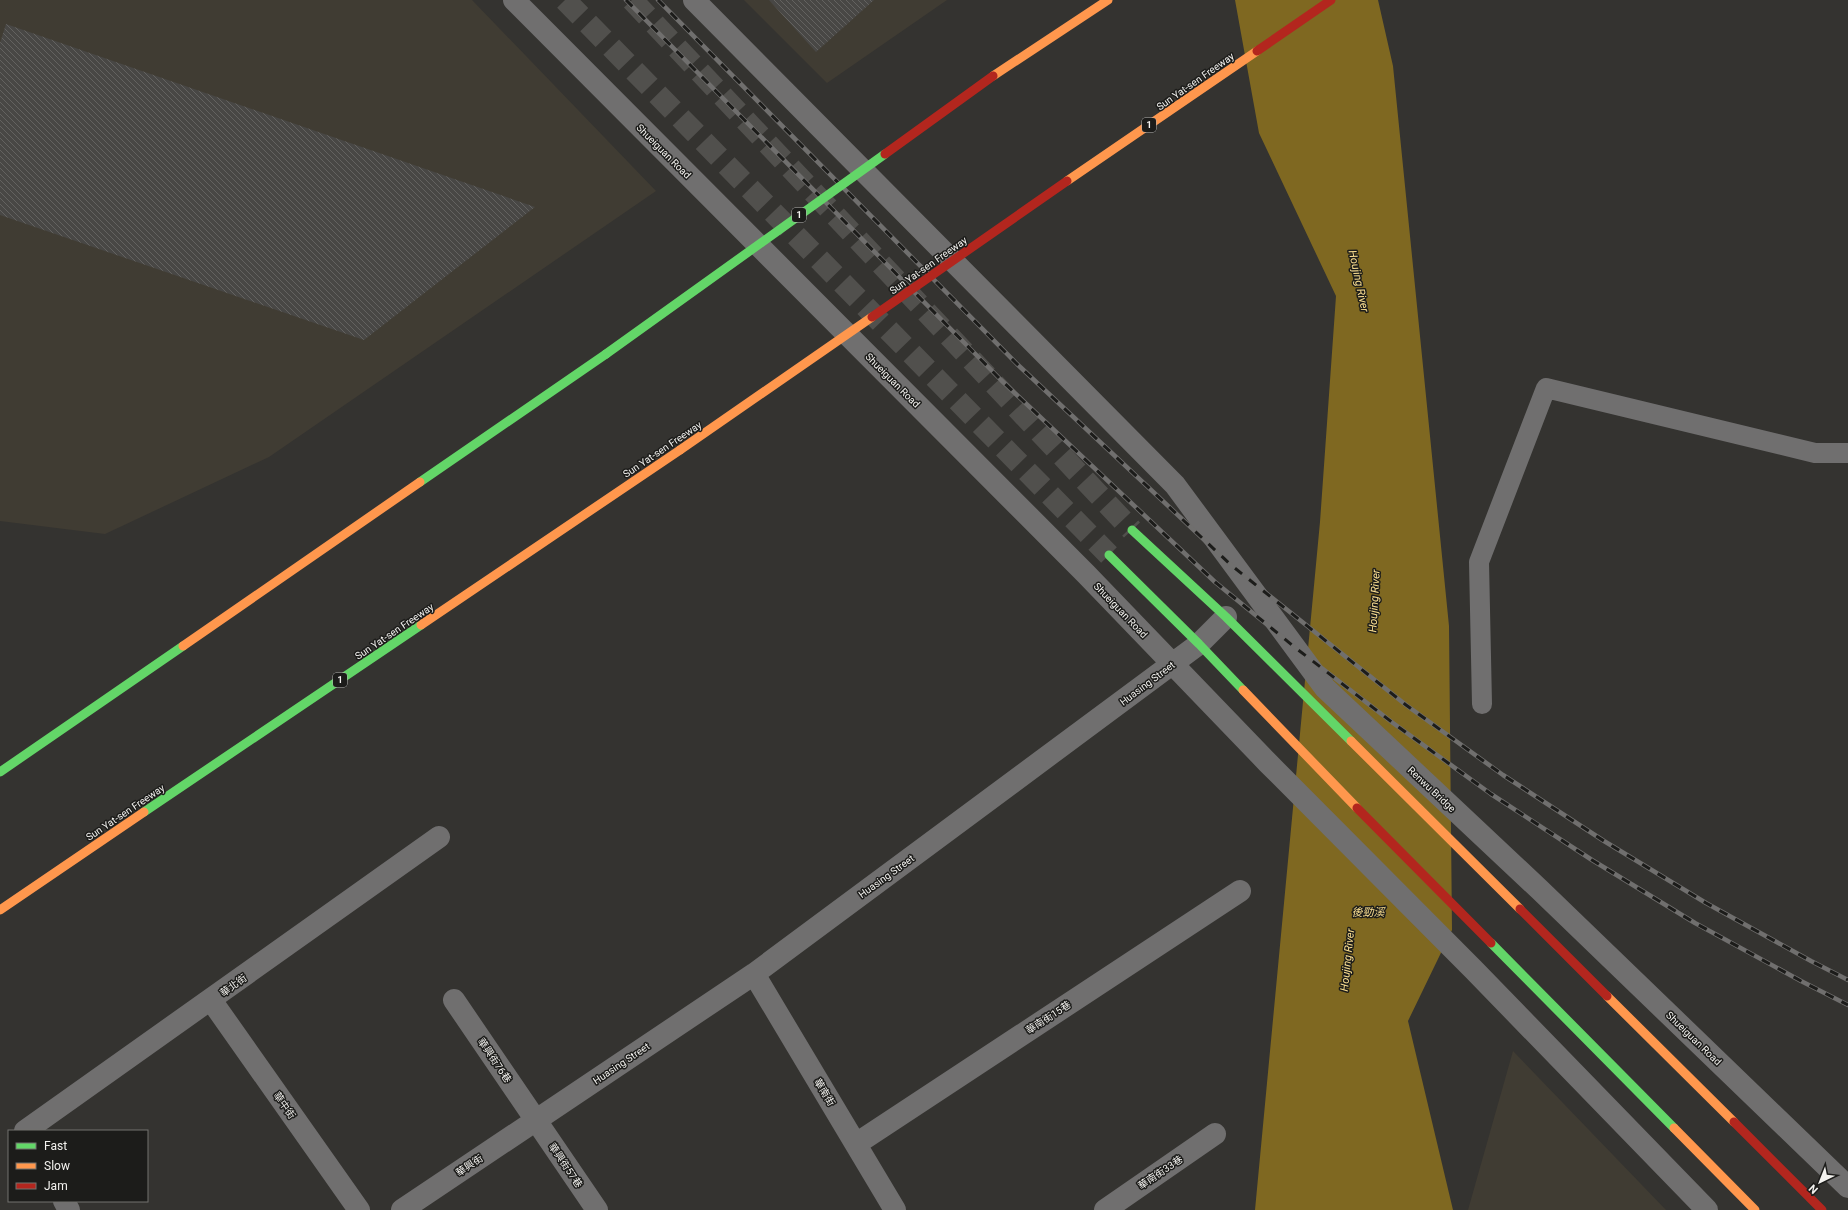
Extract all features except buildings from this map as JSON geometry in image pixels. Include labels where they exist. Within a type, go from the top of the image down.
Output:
[{"type":"main road","name":"1","points":[[0,772],[606,354],[993,76],[1108,0]]},
{"type":"main road","name":"Sun Yat-sen Freeway","points":[[0,910],[680,450],[1331,0]]},
{"type":"main road","points":[[1132,530],[1226,617],[1822,1210]]},
{"type":"main road","points":[[1110,555],[1199,644],[1291,741],[1755,1210]]},
{"type":"street","name":"Shueiguan Road","points":[[514,0],[1075,563],[1268,763],[1473,969],[1706,1210]]},
{"type":"street","name":"Renwu Bridge","points":[[694,0],[1175,485],[1325,688],[1539,889]]},
{"type":"street","name":"Huasing Street","points":[[536,1120],[754,974],[1199,644],[1226,617]]},
{"type":"street","name":"華北街","points":[[27,1130],[439,837]]},
{"type":"street","name":"Shueiguan Road","points":[[1539,889],[1848,1187]]},
{"type":"street","name":"華南街15巷","points":[[856,1144],[1240,891]]},
{"type":"street","name":"華南街","points":[[754,974],[895,1210]]},
{"type":"street","name":"華中街","points":[[211,1000],[359,1210]]},
{"type":"street","name":"華興街76巷","points":[[454,1000],[536,1120]]},
{"type":"street","name":"華興街","points":[[402,1210],[536,1120]]},
{"type":"street","name":"華興街57巷","points":[[536,1120],[597,1210]]},
{"type":"street","name":"華南街33巷","points":[[1105,1210],[1215,1134]]},
{"type":"lane","points":[[1482,704],[1479,562],[1546,388],[1815,453],[1848,452]]},
{"type":"shaded area","points":[[0,0],[472,0],[656,191],[269,457],[105,534],[0,521]]},
{"type":"shaded area","points":[[744,0],[947,0],[827,83]]},
{"type":"shaded area","points":[[1513,1051],[1666,1210],[1468,1210]]},
{"type":"water","name":"後勁溪","points":[[1235,0],[1378,0],[1393,66],[1449,626],[1452,930],[1408,1021],[1453,1210],[1255,1210],[1320,522],[1336,296],[1259,133]]},
{"type":"tunnel","points":[[565,0],[1109,555]]},
{"type":"tunnel","points":[[632,0],[1132,530]]},
{"type":"railway","points":[[626,0],[1001,380],[1215,582],[1297,649],[1393,723],[1491,794],[1592,860],[1695,923],[1848,1005]]},
{"type":"railway","points":[[658,0],[1017,364],[1231,565],[1406,705],[1503,775],[1604,841],[1706,903],[1848,980]]},
{"type":"traffic: fast","points":[[606,354],[885,154]]},
{"type":"traffic: fast","points":[[420,482],[606,354]]},
{"type":"traffic: fast","points":[[1132,530],[1226,617],[1351,741]]},
{"type":"traffic: fast","points":[[1109,555],[1243,690]]},
{"type":"traffic: fast","points":[[144,812],[421,625]]},
{"type":"traffic: fast","points":[[0,772],[183,646]]},
{"type":"traffic: fast","points":[[1491,943],[1674,1128]]},
{"type":"traffic: slow","points":[[993,76],[1108,0]]},
{"type":"traffic: slow","points":[[1067,181],[1257,51]]},
{"type":"traffic: slow","points":[[680,450],[872,317]]},
{"type":"traffic: slow","points":[[421,625],[680,450]]},
{"type":"traffic: slow","points":[[183,646],[420,482]]},
{"type":"traffic: slow","points":[[1243,690],[1357,808]]},
{"type":"traffic: slow","points":[[1351,741],[1520,909]]},
{"type":"traffic: slow","points":[[0,910],[144,812]]},
{"type":"traffic: slow","points":[[1607,996],[1734,1122]]},
{"type":"traffic: slow","points":[[1674,1128],[1755,1210]]},
{"type":"traffic: jam","points":[[1257,51],[1331,0]]},
{"type":"traffic: jam","points":[[885,154],[993,76]]},
{"type":"traffic: jam","points":[[872,317],[1067,181]]},
{"type":"traffic: jam","points":[[1357,808],[1491,943]]},
{"type":"traffic: jam","points":[[1520,909],[1607,996]]},
{"type":"traffic: jam","points":[[1734,1122],[1822,1210]]},
{"type":"water label","name":"Houjing River","points":[[1359,281]]},
{"type":"water label","name":"Houjing River","points":[[1374,601]]},
{"type":"water label","name":"Houjing River","points":[[1347,960]]}]
